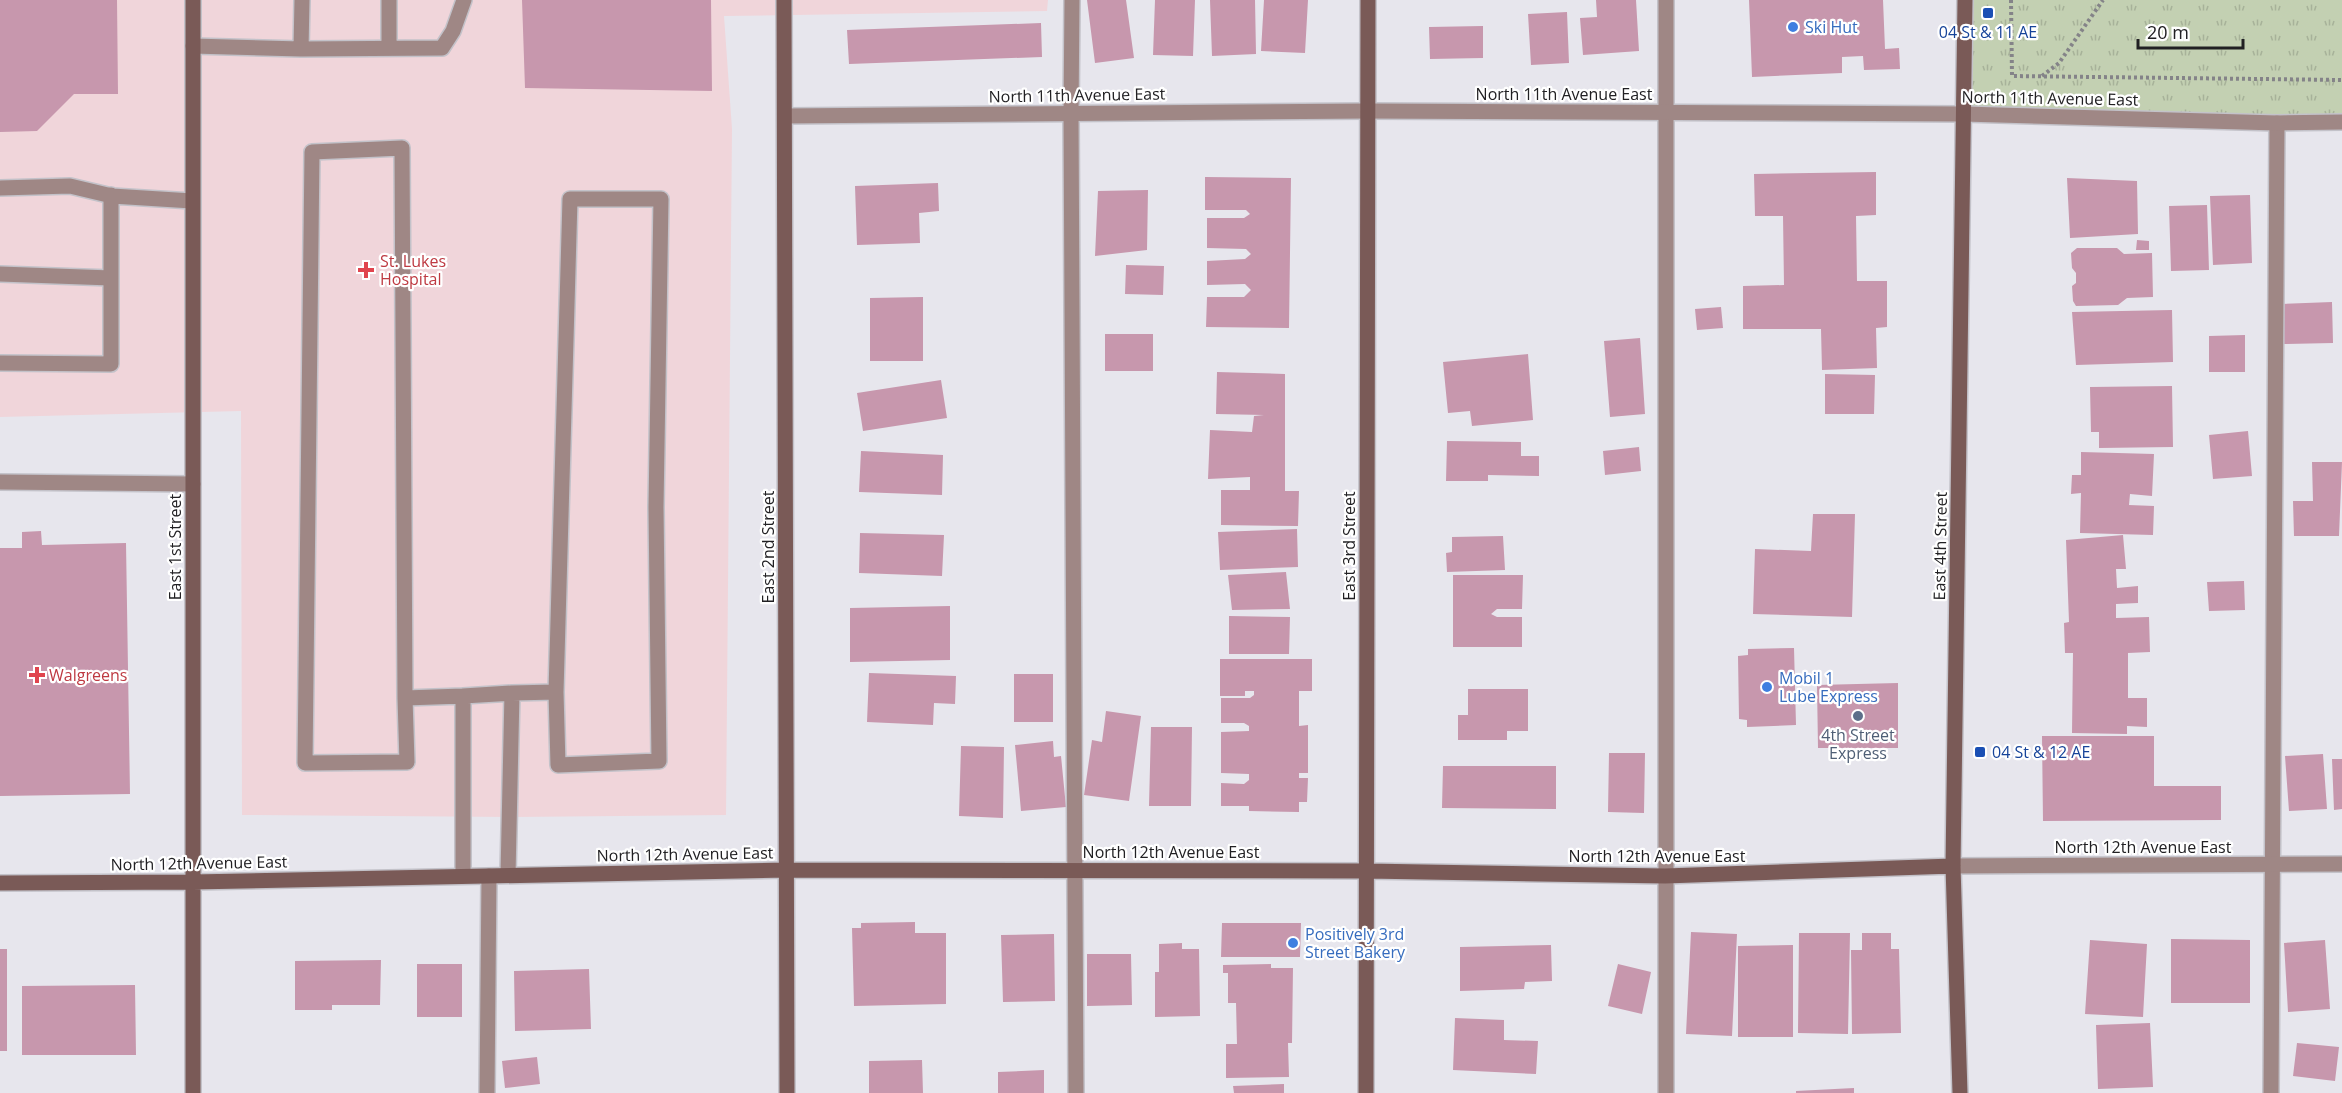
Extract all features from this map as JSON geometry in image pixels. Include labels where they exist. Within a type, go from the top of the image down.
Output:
[{"type":"street","name":"East 1st Street","points":[[192,0],[193,1093]]},
{"type":"street","points":[[301,49],[302,0]]},
{"type":"street","points":[[389,0],[389,48]]},
{"type":"street","points":[[193,46],[301,49],[442,48],[453,31],[464,0]]},
{"type":"street","name":"East 2nd Street","points":[[784,0],[787,1093]]},
{"type":"street","points":[[1072,0],[1076,1093]]},
{"type":"street","name":"East 3rd Street","points":[[1366,1093],[1368,0]]},
{"type":"street","points":[[1666,0],[1666,1093]]},
{"type":"street","name":"East 4th Street","points":[[1960,1093],[1953,866],[1965,0]]},
{"type":"street","name":"North 11th Avenue East","points":[[785,116],[1367,111],[1665,112],[1964,114],[2277,123],[2342,122]]},
{"type":"street","points":[[2271,1093],[2277,123]]},
{"type":"street","points":[[402,148],[405,698],[407,762],[305,763],[312,152],[402,148]]},
{"type":"street","points":[[0,188],[70,186],[111,195],[192,201]]},
{"type":"street","points":[[0,363],[111,364],[111,195]]},
{"type":"street","points":[[570,199],[661,199],[656,507],[659,761],[558,765],[556,692],[570,199]]},
{"type":"street","points":[[0,274],[111,278]]},
{"type":"street","points":[[0,482],[193,484]]},
{"type":"street","points":[[405,698],[556,692]]},
{"type":"street","points":[[508,875],[512,693]]},
{"type":"street","points":[[463,696],[463,876]]},
{"type":"street","name":"North 12th Avenue East","points":[[0,883],[193,882],[786,870],[1367,871],[1665,876],[1953,866],[2342,864]]},
{"type":"street","points":[[487,1093],[489,876]]},
{"type":"path","points":[[2011,0],[2012,76],[2342,80]]},
{"type":"path","points":[[2041,77],[2059,63],[2103,0]]},
{"type":"shaded area","name":"St. Lukes Hospital","points":[[0,0],[1048,0],[1047,11],[724,16],[732,129],[726,815],[514,817],[242,815],[241,411],[0,417]]},
{"type":"green space","points":[[1965,0],[2342,0],[2342,122],[1964,114]]},
{"type":"building","points":[[0,0],[117,0],[118,94],[74,94],[37,131],[0,132]]},
{"type":"building","points":[[522,0],[711,0],[712,91],[525,88]]},
{"type":"building","points":[[1087,0],[1126,0],[1134,58],[1095,63]]},
{"type":"building","points":[[1155,0],[1195,0],[1193,56],[1153,55]]},
{"type":"building","points":[[1210,0],[1255,0],[1256,54],[1212,56]]},
{"type":"building","points":[[1264,0],[1308,0],[1305,53],[1261,51]]},
{"type":"building","points":[[1596,0],[1636,0],[1639,51],[1583,55],[1580,18],[1597,17]]},
{"type":"building","points":[[1749,0],[1883,0],[1885,49],[1899,48],[1900,69],[1864,70],[1863,56],[1842,57],[1842,73],[1752,77]]},
{"type":"building","points":[[1567,12],[1569,63],[1531,65],[1528,14]]},
{"type":"building","points":[[1041,23],[1042,57],[849,64],[847,30]]},
{"type":"building","points":[[1483,26],[1483,58],[1430,59],[1429,27]]},
{"type":"building","points":[[1876,172],[1876,215],[1856,216],[1857,281],[1887,281],[1887,327],[1876,328],[1877,368],[1822,370],[1821,329],[1743,329],[1743,286],[1784,285],[1783,216],[1755,216],[1754,174]]},
{"type":"building","points":[[1205,177],[1291,178],[1289,328],[1206,327],[1207,297],[1244,297],[1251,290],[1245,284],[1207,285],[1207,261],[1245,259],[1251,254],[1246,249],[1207,248],[1207,218],[1244,218],[1250,214],[1246,210],[1205,210]]},
{"type":"building","points":[[2067,178],[2137,181],[2138,234],[2070,238]]},
{"type":"building","points":[[938,183],[939,211],[919,213],[920,243],[857,245],[855,186]]},
{"type":"building","points":[[1148,190],[1147,250],[1095,256],[1098,191]]},
{"type":"building","points":[[2250,195],[2252,263],[2213,265],[2210,196]]},
{"type":"building","points":[[2207,205],[2209,270],[2171,271],[2169,206]]},
{"type":"building","points":[[2137,240],[2149,241],[2149,250],[2136,250]]},
{"type":"building","points":[[2077,248],[2117,248],[2124,254],[2152,253],[2153,297],[2127,298],[2118,305],[2076,306],[2073,301],[2072,286],[2076,283],[2076,273],[2072,268],[2071,253]]},
{"type":"building","points":[[1126,265],[1164,266],[1163,295],[1125,294]]},
{"type":"building","points":[[923,297],[923,361],[870,361],[870,298]]},
{"type":"building","points":[[2332,302],[2333,343],[2282,344],[2280,304]]},
{"type":"building","points":[[1721,307],[1723,328],[1697,330],[1695,309]]},
{"type":"building","points":[[2172,310],[2173,362],[2076,365],[2072,312]]},
{"type":"building","points":[[1105,334],[1153,334],[1153,371],[1105,371]]},
{"type":"building","points":[[2245,335],[2245,372],[2209,372],[2209,336]]},
{"type":"building","points":[[1640,338],[1645,414],[1610,417],[1604,341]]},
{"type":"building","points":[[1528,354],[1533,420],[1472,426],[1470,411],[1448,413],[1443,362]]},
{"type":"building","points":[[1217,372],[1285,374],[1285,491],[1299,491],[1298,526],[1221,525],[1221,490],[1250,490],[1250,477],[1208,479],[1210,430],[1252,432],[1254,416],[1264,415],[1216,414]]},
{"type":"building","points":[[1825,374],[1875,375],[1874,414],[1825,414]]},
{"type":"building","points":[[941,380],[947,418],[863,431],[857,393]]},
{"type":"building","points":[[2172,386],[2173,447],[2099,448],[2099,432],[2091,432],[2090,387]]},
{"type":"building","points":[[2248,431],[2252,476],[2213,479],[2209,435]]},
{"type":"building","points":[[1447,441],[1521,442],[1521,456],[1539,456],[1539,476],[1488,475],[1488,481],[1446,481]]},
{"type":"building","points":[[1639,447],[1641,471],[1605,475],[1603,451]]},
{"type":"building","points":[[861,451],[943,455],[942,495],[859,492]]},
{"type":"building","points":[[2081,452],[2154,454],[2152,496],[2130,494],[2129,505],[2154,506],[2153,535],[2080,533],[2081,493],[2071,494],[2072,475],[2081,475]]},
{"type":"building","points":[[2312,462],[2342,462],[2339,536],[2294,536],[2293,501],[2313,501]]},
{"type":"building","points":[[1813,514],[1855,514],[1852,617],[1753,614],[1755,549],[1811,551]]},
{"type":"building","points":[[1297,529],[1298,567],[1220,570],[1218,532]]},
{"type":"building","points":[[41,531],[42,545],[126,543],[130,794],[0,796],[0,548],[22,548],[22,532]]},
{"type":"building","points":[[860,533],[944,535],[942,576],[859,573]]},
{"type":"building","points":[[2123,535],[2126,569],[2116,569],[2117,588],[2138,586],[2138,603],[2116,604],[2116,618],[2149,617],[2150,652],[2128,653],[2128,698],[2147,698],[2147,727],[2127,726],[2127,734],[2072,733],[2073,653],[2065,653],[2064,623],[2069,622],[2066,540]]},
{"type":"building","points":[[1503,536],[1505,570],[1447,572],[1446,553],[1452,552],[1452,537]]},
{"type":"building","points":[[1286,572],[1290,609],[1232,610],[1228,575]]},
{"type":"building","points":[[1453,575],[1523,575],[1522,609],[1497,609],[1491,614],[1497,617],[1522,617],[1522,647],[1453,647]]},
{"type":"building","points":[[2244,581],[2245,610],[2209,611],[2207,582]]},
{"type":"building","points":[[950,606],[950,660],[850,662],[850,608]]},
{"type":"building","points":[[1229,616],[1290,617],[1289,654],[1229,654]]},
{"type":"building","name":"Mobil 1 Lube Express","points":[[1794,648],[1796,725],[1747,727],[1747,720],[1739,719],[1738,656],[1748,655],[1748,649]]},
{"type":"building","points":[[1220,659],[1312,659],[1312,691],[1299,691],[1299,726],[1308,725],[1308,773],[1299,773],[1299,778],[1308,778],[1307,802],[1299,802],[1299,812],[1249,811],[1249,806],[1221,806],[1221,783],[1244,784],[1249,780],[1249,774],[1221,773],[1221,732],[1249,731],[1249,726],[1244,723],[1221,723],[1221,698],[1250,698],[1254,695],[1254,691],[1245,691],[1245,696],[1220,696]]},
{"type":"building","points":[[869,673],[956,676],[955,704],[934,703],[933,725],[867,722]]},
{"type":"building","points":[[1014,674],[1053,674],[1053,722],[1014,722]]},
{"type":"building","name":"4th Street Express","points":[[1898,683],[1898,748],[1818,748],[1817,685]]},
{"type":"building","points":[[1468,689],[1528,689],[1528,731],[1507,731],[1507,740],[1458,740],[1458,715],[1468,715]]},
{"type":"building","points":[[1106,711],[1141,716],[1129,801],[1084,795],[1092,740],[1102,742]]},
{"type":"building","points":[[1151,727],[1192,727],[1191,806],[1149,806]]},
{"type":"building","points":[[2042,736],[2154,736],[2154,786],[2221,786],[2221,820],[2043,821]]},
{"type":"building","points":[[1053,741],[1054,757],[1061,756],[1066,807],[1021,811],[1015,745]]},
{"type":"building","points":[[961,746],[1004,747],[1003,818],[959,816]]},
{"type":"building","points":[[1609,753],[1645,753],[1644,813],[1608,812]]},
{"type":"building","points":[[2323,754],[2327,809],[2289,811],[2285,756]]},
{"type":"building","points":[[2332,759],[2342,759],[2342,809],[2334,810]]},
{"type":"building","points":[[1443,766],[1556,766],[1556,809],[1442,808]]},
{"type":"building","points":[[915,922],[915,933],[946,933],[946,1004],[854,1006],[852,928],[861,928],[861,923]]},
{"type":"building","points":[[1222,923],[1301,923],[1300,957],[1221,957]]},
{"type":"building","points":[[1691,932],[1737,934],[1732,1036],[1686,1034]]},
{"type":"building","points":[[1799,933],[1850,933],[1848,1034],[1798,1033]]},
{"type":"building","points":[[1862,933],[1891,933],[1891,949],[1899,949],[1901,1033],[1852,1034],[1851,950],[1862,950]]},
{"type":"building","points":[[1054,934],[1055,1001],[1003,1002],[1001,935]]},
{"type":"building","points":[[2171,939],[2250,940],[2250,1003],[2171,1003]]},
{"type":"building","points":[[2090,940],[2147,944],[2143,1017],[2085,1014]]},
{"type":"building","points":[[2325,940],[2330,1009],[2288,1012],[2284,943]]},
{"type":"building","points":[[1182,943],[1182,949],[1199,949],[1200,1016],[1155,1017],[1155,972],[1159,972],[1159,944]]},
{"type":"building","points":[[1551,945],[1552,981],[1525,982],[1524,989],[1460,991],[1460,947]]},
{"type":"building","points":[[1793,945],[1793,1037],[1738,1037],[1738,946]]},
{"type":"building","points":[[0,949],[7,949],[7,1051],[0,1051]]},
{"type":"building","points":[[1087,954],[1131,954],[1132,1005],[1087,1006]]},
{"type":"building","points":[[381,960],[380,1005],[332,1005],[332,1010],[295,1010],[295,961]]},
{"type":"building","points":[[417,964],[462,964],[462,1017],[417,1017]]},
{"type":"building","points":[[1271,964],[1271,968],[1293,968],[1292,1043],[1288,1043],[1289,1077],[1226,1078],[1226,1044],[1237,1044],[1236,1003],[1228,1003],[1228,973],[1223,973],[1223,965]]},
{"type":"building","points":[[1618,964],[1651,972],[1642,1014],[1608,1006]]},
{"type":"building","points":[[589,969],[591,1029],[515,1031],[514,971]]},
{"type":"building","points":[[135,985],[136,1055],[22,1055],[22,986]]},
{"type":"building","points":[[1455,1018],[1504,1020],[1504,1040],[1538,1041],[1536,1074],[1453,1070]]},
{"type":"building","points":[[2150,1023],[2153,1087],[2098,1089],[2096,1025]]},
{"type":"building","points":[[2297,1043],[2339,1047],[2335,1081],[2293,1076]]},
{"type":"building","points":[[537,1057],[540,1084],[505,1088],[502,1061]]},
{"type":"building","points":[[922,1060],[923,1093],[869,1093],[869,1061]]},
{"type":"building","points":[[1044,1070],[1044,1093],[998,1093],[998,1072]]},
{"type":"building","points":[[1284,1084],[1284,1093],[1234,1093],[1233,1086]]},
{"type":"building","points":[[1854,1088],[1854,1093],[1796,1093],[1796,1091]]},
{"type":"place","name":"04 St & 11 AE","points":[[1988,13]]},
{"type":"place","name":"Ski Hut","points":[[1793,27]]},
{"type":"place","name":"St. Lukes Hospital","points":[[366,270]]},
{"type":"place","name":"Walgreens","points":[[37,675]]},
{"type":"place","name":"Mobil 1 Lube Express","points":[[1767,687]]},
{"type":"place","name":"4th Street Express","points":[[1858,716]]},
{"type":"place","name":"04 St & 12 AE","points":[[1980,752]]},
{"type":"place","name":"Positively 3rd Street Bakery","points":[[1293,943]]}]
